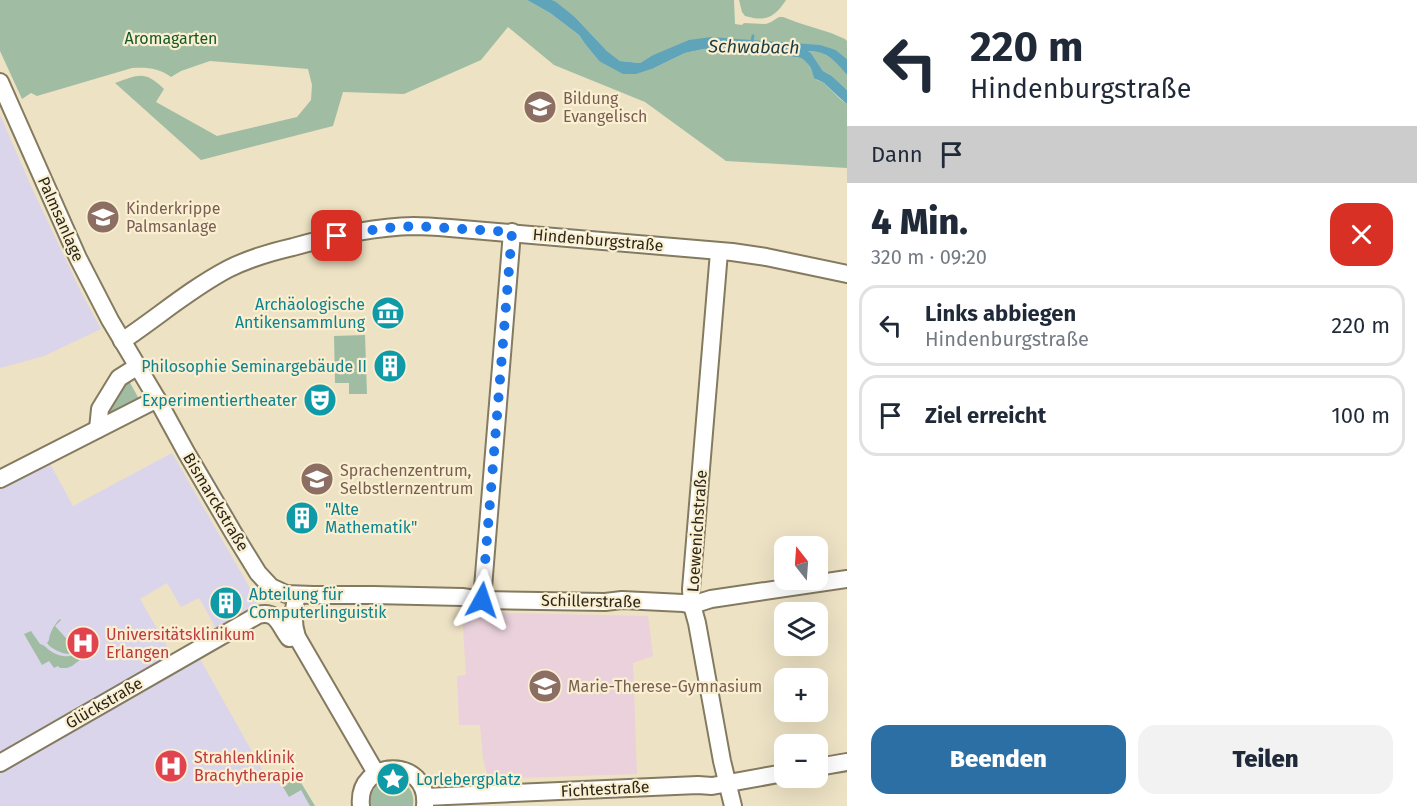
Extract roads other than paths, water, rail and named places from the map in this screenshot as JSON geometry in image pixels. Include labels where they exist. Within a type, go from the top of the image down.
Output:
[{"type":"street","name":"Palmsanlage","points":[[0,82],[78,258],[130,353]]},
{"type":"street","name":"Hindenburgstraße","points":[[98,429],[100,409],[119,378],[130,353],[175,302],[198,286],[236,266],[274,252],[353,232],[414,226],[512,232],[766,257],[847,274]]},
{"type":"street","points":[[482,600],[512,232]]},
{"type":"street","name":"Loewenichstraße","points":[[719,252],[692,574],[692,604],[733,806]]},
{"type":"street","name":"Bismarckstraße","points":[[130,353],[197,472],[258,573],[277,591],[297,595]]},
{"type":"street","points":[[0,479],[157,399]]},
{"type":"street","name":"Schillerstraße","points":[[297,595],[462,597],[482,600],[598,602],[622,600],[692,604],[711,599],[847,579]]},
{"type":"street","points":[[297,595],[293,613],[293,624],[297,637],[376,773]]},
{"type":"street","name":"Glückstraße","points":[[0,763],[252,618],[263,614],[272,615],[286,636],[292,639],[297,637]]},
{"type":"street","points":[[828,765],[847,762]]},
{"type":"street","points":[[361,806],[361,796],[369,780],[376,773],[390,769],[412,774],[420,783],[425,801]]},
{"type":"street","name":"Fichtestraße","points":[[425,801],[712,786],[774,775]]},
{"type":"water","name":"Schwabach","points":[[527,0],[556,2],[575,17],[607,51],[620,61],[640,63],[689,40],[711,37],[820,45],[836,50],[847,59],[847,75],[830,57],[820,52],[808,51],[823,71],[847,90],[847,104],[824,83],[814,78],[810,66],[801,58],[728,47],[685,53],[654,68],[636,74],[623,74],[599,61],[579,35],[550,13]]},
{"type":"waterway","name":"Schwabach","points":[[752,41],[753,36]]},
{"type":"place","name":"Bildung Evangelisch","points":[[540,107]]},
{"type":"place","name":"Kinderkrippe Palmsanlage","points":[[103,217]]},
{"type":"place","name":"Archäologische Antikensammlung","points":[[388,313]]},
{"type":"place","name":"Philosophie Seminargebäude II","points":[[390,366]]},
{"type":"place","name":"Experimentiertheater","points":[[320,400]]},
{"type":"place","name":"Sprachenzentrum, Selbstlernzentrum","points":[[317,479]]},
{"type":"place","name":"\"Alte Mathematik\"","points":[[302,518]]},
{"type":"place","name":"Abteilung für Computerlinguistik","points":[[226,603]]},
{"type":"place","name":"Universitätsklinikum Erlangen","points":[[83,643]]},
{"type":"place","name":"Marie-Therese-Gymnasium","points":[[545,686]]},
{"type":"place","name":"Strahlenklinik Brachytherapie","points":[[171,766]]},
{"type":"place","name":"Lorlebergplatz","points":[[393,779]]},
{"type":"park label","name":"Aromagarten","points":[[171,38]]}]
